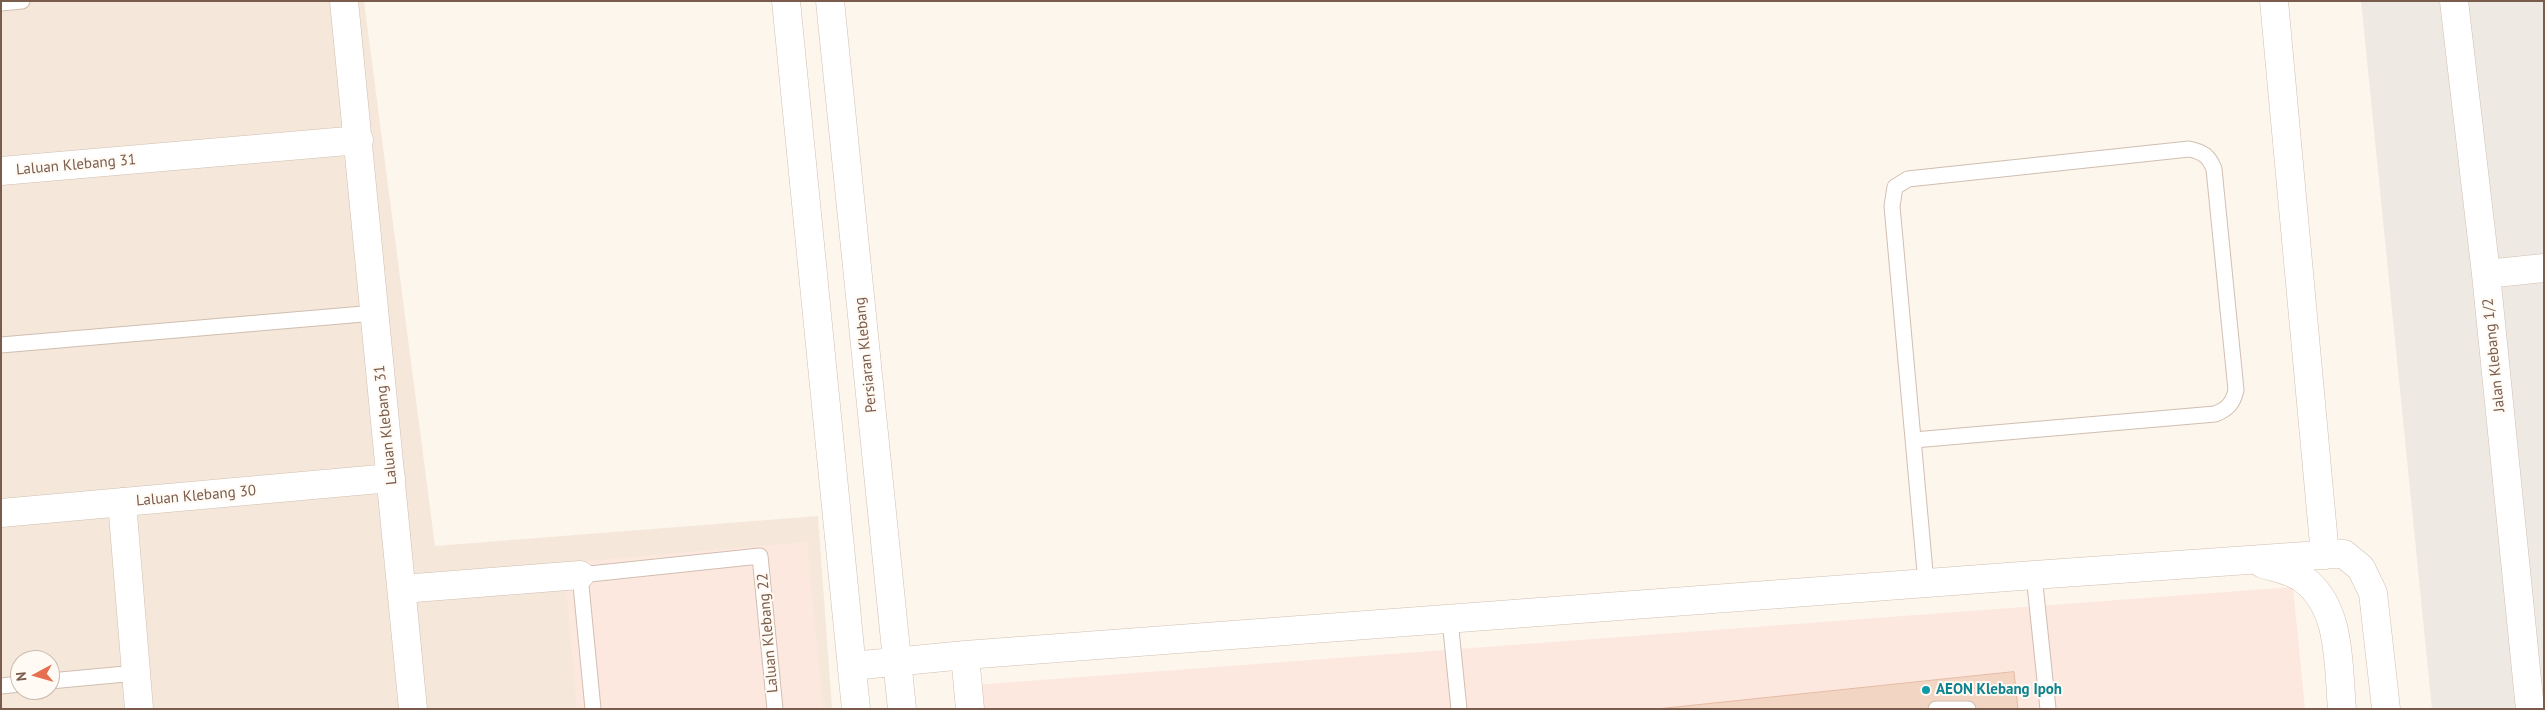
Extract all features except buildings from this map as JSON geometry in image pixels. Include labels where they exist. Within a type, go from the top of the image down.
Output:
[{"type":"street","name":"Laluan Klebang 31","points":[[344,1],[392,478],[413,709]]},
{"type":"street","points":[[786,1],[856,709]]},
{"type":"street","name":"Persiaran Klebang","points":[[830,1],[902,709]]},
{"type":"street","points":[[2274,1],[2325,554]]},
{"type":"street","name":"Jalan Klebang 1/2","points":[[2454,1],[2486,274],[2530,709]]},
{"type":"street","name":"Laluan Klebang 31","points":[[1,171],[359,140]]},
{"type":"street","points":[[2486,274],[2544,268]]},
{"type":"street","name":"Laluan Klebang 30","points":[[1,513],[392,478]]},
{"type":"street","points":[[122,502],[139,709]]},
{"type":"street","points":[[852,666],[964,655],[1450,620],[2034,574],[2344,554],[2361,568],[2374,593],[2386,709]]},
{"type":"street","points":[[2249,560],[2287,570],[2304,579],[2330,613],[2335,639],[2342,709]]},
{"type":"street","points":[[402,588],[580,575]]},
{"type":"street","points":[[964,655],[970,709]]},
{"type":"lane","points":[[1,3],[22,1]]},
{"type":"lane","points":[[1914,440],[2215,414],[2226,410],[2233,401],[2236,390],[2214,169],[2209,158],[2201,151],[2189,149],[1908,179],[1895,187],[1892,206],[1926,583]]},
{"type":"lane","points":[[1,345],[375,313]]},
{"type":"lane","name":"Laluan Klebang 22","points":[[580,575],[760,556],[775,709]]},
{"type":"lane","points":[[2034,574],[2048,709]]},
{"type":"lane","points":[[580,575],[593,709]]},
{"type":"lane","points":[[1450,620],[1459,709]]},
{"type":"lane","points":[[60,680],[136,673]]},
{"type":"lane","points":[[1936,709],[1968,709]]},
{"type":"shaded area","points":[[1,1],[364,1],[435,546],[818,516],[832,709],[1,709]]},
{"type":"shaded area","points":[[2361,1],[2544,1],[2544,709],[2432,709]]},
{"type":"shaded area","points":[[807,542],[823,709],[577,709],[564,563]]},
{"type":"shaded area","points":[[2293,587],[2305,709],[962,709],[960,686]]},
{"type":"place","name":"AEON Klebang Ipoh","points":[[1926,690]]}]
